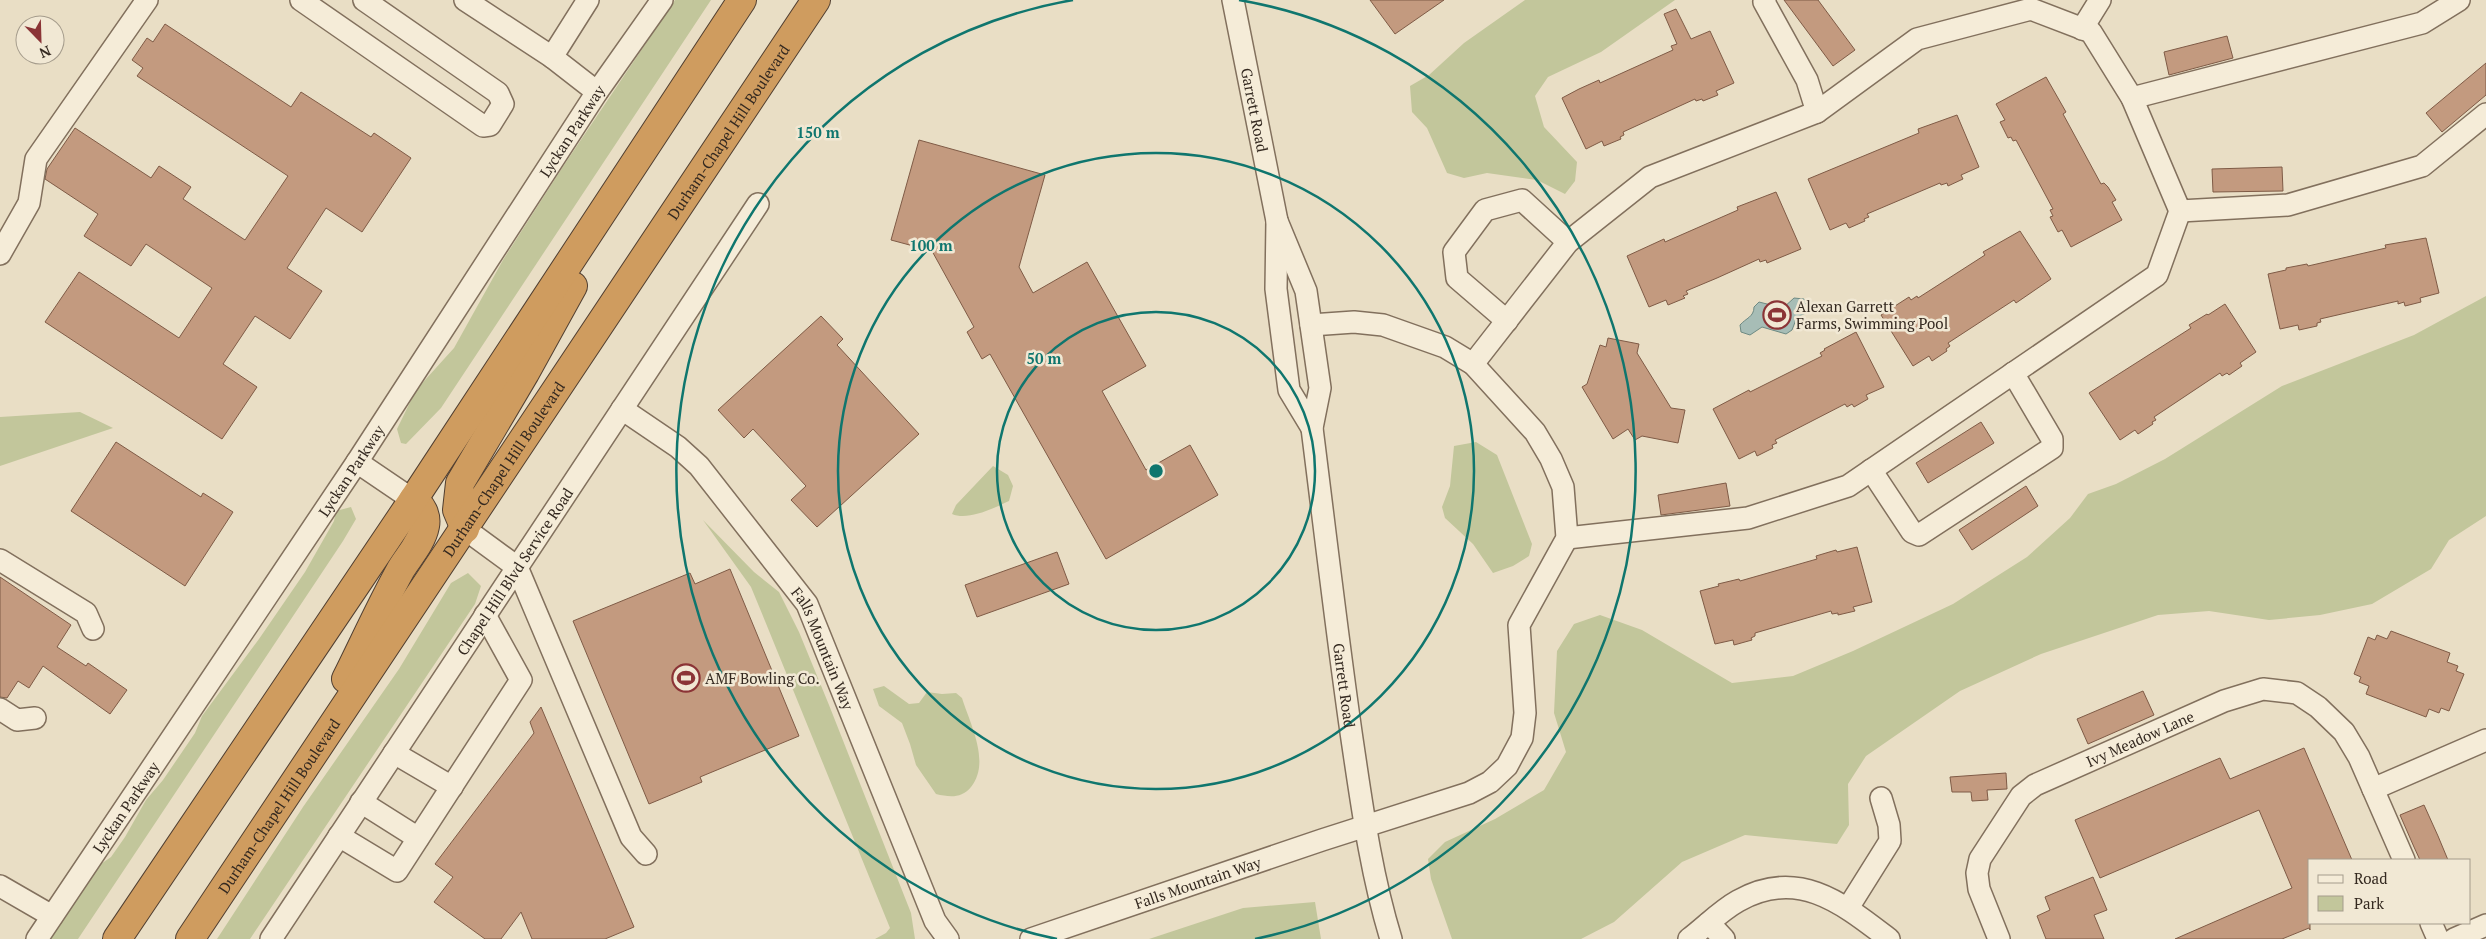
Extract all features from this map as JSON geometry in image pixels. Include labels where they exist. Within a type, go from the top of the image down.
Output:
[{"type":"highway","points":[[117,939],[413,500],[742,0]]},
{"type":"highway","name":"Durham-Chapel Hill Boulevard","points":[[190,939],[816,0]]},
{"type":"highway","points":[[465,529],[457,510],[460,483],[561,308],[634,164]]},
{"type":"highway","points":[[296,780],[401,570],[421,537],[426,520],[423,509],[413,500]]},
{"type":"street","points":[[0,254],[29,203],[36,159],[147,0]]},
{"type":"street","points":[[301,0],[483,126],[490,125],[503,104],[498,93],[364,0]]},
{"type":"street","points":[[465,0],[552,57],[597,92]]},
{"type":"street","points":[[552,57],[588,0]]},
{"type":"street","name":"Lyckan Parkway","points":[[37,939],[357,462],[597,92],[662,0]]},
{"type":"street","name":"Garrett Road","points":[[1233,0],[1277,221],[1306,291],[1320,388],[1312,428],[1345,689],[1365,828],[1391,939]]},
{"type":"street","points":[[1765,0],[1764,2],[1807,80],[1817,112]]},
{"type":"street","points":[[2082,28],[2100,0]]},
{"type":"street","points":[[2132,98],[2422,23],[2460,0]]},
{"type":"street","points":[[1311,325],[1354,322],[1383,325],[1445,347],[1473,364],[1535,432],[1551,459],[1563,487],[1567,538],[1748,518],[1848,486],[2157,275],[2180,211],[2132,98],[2091,32],[2031,9],[1917,39],[1817,112],[1650,177],[1568,242],[1473,364]]},
{"type":"street","points":[[2180,211],[2288,205],[2422,166],[2486,114]]},
{"type":"street","points":[[1507,321],[1457,278],[1454,252],[1485,210],[1522,200],[1568,242]]},
{"type":"street","name":"Chapel Hill Blvd Service Road","points":[[271,939],[758,204]]},
{"type":"street","name":"Garrett Road","points":[[1277,221],[1276,290],[1289,390],[1312,428]]},
{"type":"street","points":[[1871,470],[1912,532],[1919,535],[2052,448],[2052,439],[2014,373]]},
{"type":"street","name":"Falls Mountain Way","points":[[622,409],[678,447],[699,466],[807,604],[936,921],[948,939]]},
{"type":"street","points":[[357,462],[413,500]]},
{"type":"street","points":[[465,529],[517,567],[631,837],[646,854]]},
{"type":"street","name":"Falls Mountain Way","points":[[1031,939],[1322,840],[1365,828],[1469,793],[1490,782],[1507,766],[1522,738],[1525,724],[1519,626],[1567,538]]},
{"type":"street","points":[[0,560],[86,613],[92,629]]},
{"type":"street","points":[[339,836],[397,872],[521,680],[485,615]]},
{"type":"street","name":"Ivy Meadow Lane","points":[[1999,939],[1979,888],[1977,873],[1980,859],[2021,796],[2035,785],[2224,701],[2263,689],[2297,693],[2318,706],[2344,732],[2359,758],[2404,859]]},
{"type":"street","points":[[0,709],[17,720],[35,718]]},
{"type":"street","points":[[2373,789],[2486,740]]},
{"type":"street","points":[[394,753],[452,787]]},
{"type":"street","points":[[1848,908],[1890,841],[1889,825],[1881,798]]},
{"type":"street","points":[[361,802],[418,838]]},
{"type":"street","points":[[0,886],[52,916]]},
{"type":"street","points":[[1689,939],[1736,902],[1750,895],[1783,888],[1812,890],[1848,908],[1889,939]]},
{"type":"street","points":[[1710,923],[1724,939]]},
{"type":"street","points":[[2431,924],[2438,939]]},
{"type":"street","points":[[2454,939],[2486,925]]},
{"type":"green space","points":[[675,0],[711,0],[441,408],[406,444],[401,443],[397,429],[416,390],[454,348],[503,260],[562,168]]},
{"type":"green space","points":[[1525,0],[1675,0],[1601,52],[1548,77],[1535,96],[1544,127],[1577,162],[1575,181],[1565,194],[1537,180],[1487,173],[1464,178],[1447,173],[1427,128],[1412,112],[1410,86],[1429,75],[1464,43]]},
{"type":"green space","points":[[2486,296],[2486,516],[2449,540],[2431,569],[2372,604],[2320,615],[2269,620],[2209,611],[2158,615],[2041,654],[1960,691],[1866,756],[1848,784],[1849,825],[1837,844],[1745,835],[1682,862],[1614,922],[1581,939],[1452,939],[1431,879],[1428,859],[1445,842],[1495,819],[1544,790],[1566,752],[1554,713],[1557,651],[1574,624],[1600,615],[1642,630],[1732,683],[1793,676],[1853,651],[1953,604],[2027,557],[2070,518],[2088,494],[2116,484],[2165,459],[2282,386],[2414,335]]},
{"type":"green space","points":[[80,412],[113,428],[0,466],[0,417]]},
{"type":"green space","points":[[1476,442],[1497,455],[1532,544],[1529,556],[1513,566],[1493,573],[1473,544],[1445,518],[1442,507],[1450,486],[1454,446]]},
{"type":"green space","points":[[993,466],[1008,475],[1013,486],[1009,501],[973,515],[958,516],[952,514],[956,505]]},
{"type":"green space","points":[[351,507],[356,519],[343,541],[78,939],[46,939],[95,868],[111,857],[146,800],[163,780],[195,733],[202,716],[259,639],[305,572],[334,521],[336,511]]},
{"type":"green space","points":[[703,520],[754,572],[779,592],[799,632],[911,913],[915,939],[875,939],[886,933],[890,928],[765,621],[751,587]]},
{"type":"green space","points":[[468,573],[481,586],[475,604],[250,939],[217,939],[303,807],[399,669],[451,583]]},
{"type":"green space","points":[[884,686],[909,704],[919,703],[927,692],[956,693],[962,698],[974,731],[979,755],[977,777],[967,791],[955,796],[936,794],[916,765],[902,723],[879,706],[873,689]]},
{"type":"green space","points":[[1315,902],[1321,939],[1149,939],[1243,908]]},
{"type":"water","name":"Alexan Garrett Farms, Swimming Pool","points":[[1794,298],[1804,299],[1808,306],[1806,313],[1797,317],[1792,330],[1786,334],[1762,327],[1750,335],[1741,332],[1740,325],[1751,315],[1754,307],[1759,302],[1783,308]]},
{"type":"building","points":[[1370,0],[1444,0],[1395,34]]},
{"type":"building","points":[[1784,0],[1818,0],[1855,50],[1833,66]]},
{"type":"building","points":[[1676,9],[1691,39],[1710,31],[1734,83],[1716,91],[1718,95],[1703,101],[1702,99],[1696,101],[1695,99],[1623,132],[1624,135],[1620,137],[1621,139],[1604,146],[1602,141],[1586,149],[1562,98],[1599,80],[1600,83],[1673,50],[1671,46],[1677,44],[1664,14]]},
{"type":"building","points":[[165,24],[291,107],[301,92],[371,137],[374,133],[411,158],[362,232],[326,208],[287,268],[322,291],[290,339],[255,316],[223,364],[257,387],[222,439],[45,322],[79,272],[179,338],[212,288],[146,244],[131,266],[84,236],[98,214],[45,179],[47,169],[75,128],[151,178],[159,166],[191,187],[183,199],[245,240],[288,176],[137,76],[143,68],[132,60],[147,38],[153,42]]},
{"type":"building","points":[[2227,36],[2233,58],[2169,75],[2164,52]]},
{"type":"building","points":[[2486,63],[2486,95],[2442,132],[2426,113]]},
{"type":"building","points":[[2046,77],[2066,112],[2063,114],[2101,184],[2104,183],[2108,187],[2116,200],[2112,202],[2122,220],[2071,247],[2062,230],[2058,232],[2050,217],[2053,216],[2050,210],[2053,209],[2016,140],[2013,141],[2011,137],[2008,138],[2000,122],[2005,120],[1996,104]]},
{"type":"building","points":[[1957,115],[1979,167],[1961,175],[1963,179],[1948,186],[1947,183],[1941,185],[1940,183],[1867,214],[1869,217],[1864,219],[1865,221],[1849,228],[1846,223],[1830,230],[1808,179],[1919,133],[1918,129]]},
{"type":"building","points":[[919,140],[1045,175],[1019,267],[1033,293],[1087,262],[1146,366],[1102,391],[1146,470],[1190,445],[1218,495],[1106,559],[990,354],[982,359],[967,332],[974,327],[932,251],[891,240]]},
{"type":"building","points":[[2282,167],[2283,191],[2213,192],[2212,169]]},
{"type":"building","points":[[1776,192],[1801,249],[1767,263],[1766,260],[1760,262],[1759,259],[1686,291],[1688,294],[1683,296],[1685,298],[1668,305],[1666,300],[1649,307],[1627,256],[1664,239],[1665,242],[1738,210],[1737,207]]},
{"type":"building","points":[[2020,231],[2051,279],[2016,303],[2014,300],[1948,343],[1950,346],[1946,349],[1947,351],[1932,361],[1929,356],[1913,366],[1881,315],[1909,297],[1911,300],[1917,296],[1918,298],[1985,255],[1983,252]]},
{"type":"building","points":[[2426,238],[2439,293],[2420,298],[2421,302],[2405,306],[2404,302],[2398,304],[2398,301],[2320,319],[2321,322],[2317,323],[2317,326],[2299,330],[2298,325],[2280,329],[2268,274],[2286,270],[2286,268],[2307,264],[2308,266],[2386,248],[2385,245]]},
{"type":"building","points":[[2225,304],[2256,352],[2240,363],[2242,366],[2229,375],[2227,373],[2222,376],[2220,373],[2154,417],[2156,420],[2152,422],[2153,424],[2138,434],[2135,430],[2120,440],[2089,393],[2191,328],[2189,325]]},
{"type":"building","points":[[821,316],[843,339],[837,345],[919,434],[817,527],[791,500],[806,486],[753,429],[744,438],[718,410]]},
{"type":"building","points":[[1856,332],[1884,387],[1866,395],[1868,399],[1854,407],[1852,404],[1847,407],[1845,404],[1775,440],[1777,443],[1772,445],[1773,448],[1757,456],[1755,451],[1739,459],[1713,409],[1822,356],[1820,353],[1824,349]]},
{"type":"building","points":[[1608,338],[1639,344],[1637,353],[1671,408],[1685,410],[1678,443],[1642,436],[1635,440],[1628,429],[1613,439],[1582,387],[1587,384],[1600,345],[1606,347]]},
{"type":"building","points":[[1981,422],[1994,443],[1928,483],[1916,463]]},
{"type":"building","points":[[116,442],[201,497],[203,493],[233,512],[185,586],[71,511]]},
{"type":"building","points":[[1726,483],[1730,506],[1661,515],[1658,495]]},
{"type":"building","points":[[2026,486],[2038,506],[1972,550],[1959,530]]},
{"type":"building","points":[[1857,547],[1872,602],[1853,607],[1855,611],[1838,615],[1838,613],[1832,614],[1831,611],[1755,633],[1755,636],[1751,638],[1752,640],[1734,645],[1733,640],[1715,644],[1700,591],[1719,586],[1718,584],[1739,579],[1740,581],[1817,559],[1816,556],[1836,550],[1837,552]]},
{"type":"building","points":[[1057,552],[1069,584],[977,617],[965,585]]},
{"type":"building","name":"AMF Bowling Co.","points":[[730,569],[799,736],[700,777],[702,782],[649,804],[573,621],[690,573],[695,584]]},
{"type":"building","points":[[0,577],[71,625],[57,647],[86,666],[88,663],[127,690],[110,714],[43,666],[29,688],[18,681],[7,698],[0,697]]},
{"type":"building","points":[[2391,631],[2450,653],[2447,662],[2458,666],[2456,671],[2464,674],[2449,711],[2441,708],[2439,713],[2429,709],[2426,717],[2366,694],[2369,686],[2359,682],[2361,677],[2354,674],[2368,637],[2375,640],[2377,635],[2387,639]]},
{"type":"building","points":[[2143,691],[2154,715],[2088,744],[2077,719]]},
{"type":"building","points":[[541,707],[634,927],[605,939],[532,939],[521,912],[501,939],[485,939],[434,902],[453,877],[435,864],[534,733],[530,722]]},
{"type":"building","points":[[2304,748],[2352,859],[2308,859],[2308,924],[2310,924],[2310,930],[2309,928],[2282,939],[2175,939],[2292,888],[2259,810],[2100,878],[2075,820],[2220,758],[2230,779]]},
{"type":"building","points":[[2006,773],[2007,789],[1987,790],[1988,800],[1972,801],[1971,792],[1952,792],[1950,777]]},
{"type":"building","points":[[2424,805],[2448,859],[2420,859],[2400,815]]},
{"type":"building","points":[[2093,877],[2107,910],[2094,915],[2104,939],[2046,939],[2037,916],[2050,910],[2045,897]]},
{"type":"place","name":"Alexan Garrett Farms, Swimming Pool","points":[[1777,315]]},
{"type":"place","name":"AMF Bowling Co.","points":[[686,678]]}]
